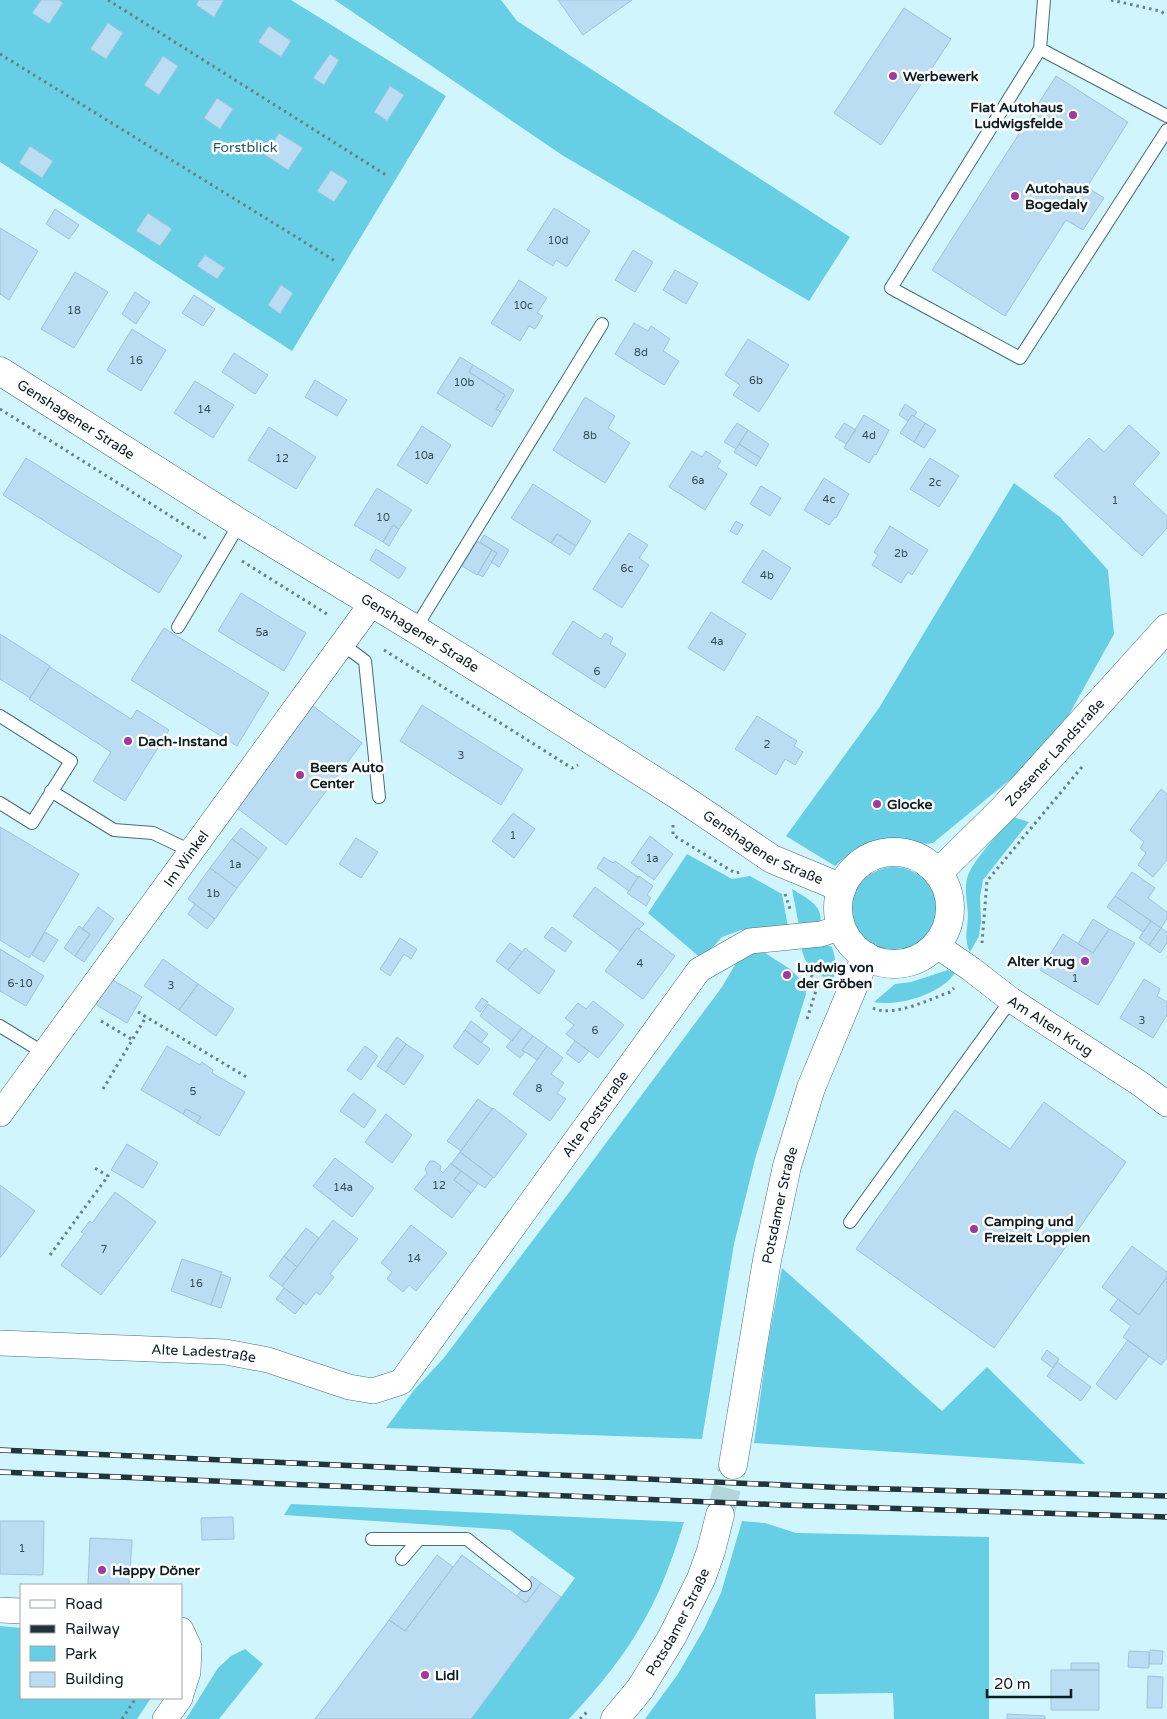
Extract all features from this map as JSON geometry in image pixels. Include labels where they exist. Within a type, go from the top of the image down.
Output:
[{"type":"main road","name":"Genshagener Straße","points":[[0,371],[240,523],[416,629],[679,796],[772,859],[842,888]]},
{"type":"main road","name":"Zossener Landstraße","points":[[938,873],[1004,808],[1167,628]]},
{"type":"main road","points":[[890,852],[917,857],[932,866],[938,873],[948,890],[950,909],[946,928],[936,945],[921,957],[903,963],[884,963],[866,956],[849,941],[842,927],[838,903],[846,880],[858,866],[873,856],[890,852]]},
{"type":"main road","name":"Potsdamer Straße","points":[[733,1465],[766,1260],[785,1175],[811,1088],[866,956]]},
{"type":"main road","name":"Potsdamer Straße","points":[[615,1719],[640,1689],[672,1637],[701,1579],[711,1551],[720,1515]]},
{"type":"street","name":"Im Winkel","points":[[0,1114],[372,603]]},
{"type":"street","name":"Alte Poststraße","points":[[401,1382],[699,970],[750,941],[821,934],[842,927]]},
{"type":"street","name":"Am Alten Krug","points":[[936,945],[971,968],[1011,1000],[1140,1084],[1167,1104]]},
{"type":"street","name":"Alte Ladestraße","points":[[0,1343],[226,1352],[268,1360],[349,1387],[373,1391],[401,1382]]},
{"type":"street","points":[[0,1610],[20,1611]]},
{"type":"street","points":[[182,1632],[189,1647],[188,1672],[182,1691]]},
{"type":"street","points":[[165,1719],[179,1699]]},
{"type":"lane","points":[[1044,0],[1040,49],[892,288],[1020,358],[1167,130]]},
{"type":"lane","points":[[1040,49],[1167,116]]},
{"type":"lane","points":[[416,629],[602,324]]},
{"type":"lane","points":[[178,627],[240,523]]},
{"type":"lane","points":[[347,637],[365,661],[379,797]]},
{"type":"lane","points":[[0,716],[71,761],[32,822],[0,802]]},
{"type":"lane","points":[[51,791],[114,830],[153,833],[191,851]]},
{"type":"lane","points":[[850,1222],[1011,1000]]},
{"type":"lane","points":[[0,1026],[44,1053]]},
{"type":"lane","points":[[372,1539],[467,1539],[525,1585]]},
{"type":"lane","points":[[402,1559],[419,1539]]},
{"type":"path","points":[[108,0],[386,175]]},
{"type":"path","points":[[1110,0],[1160,11],[1167,15]]},
{"type":"path","points":[[0,54],[335,261]]},
{"type":"path","points":[[0,409],[224,550],[347,637],[572,768]]},
{"type":"path","points":[[819,981],[832,990],[877,1010],[901,1010],[950,992],[971,968],[982,943],[986,881],[1086,762]]},
{"type":"path","points":[[78,1007],[133,1040]]},
{"type":"path","points":[[138,1012],[248,1078]]},
{"type":"path","points":[[103,1089],[146,1017]]},
{"type":"path","points":[[50,1256],[108,1176],[93,1167]]},
{"type":"path","points":[[122,1719],[135,1699]]},
{"type":"path","points":[[580,1719],[589,1710]]},
{"type":"green space","name":"Forstblick","points":[[0,0],[291,0],[446,96],[292,351],[0,162]]},
{"type":"green space","points":[[335,0],[501,0],[517,21],[850,237],[809,301],[562,155]]},
{"type":"green space","points":[[1014,483],[1060,517],[1108,570],[1114,634],[1066,720],[1018,773],[933,843],[923,844],[895,840],[876,842],[859,849],[835,866],[786,836],[879,708]]},
{"type":"green space","points":[[1013,817],[1029,822],[983,880],[980,897],[981,921],[979,936],[970,952],[966,939],[968,918],[966,884],[969,872]]},
{"type":"green space","points":[[687,854],[732,879],[750,876],[782,894],[788,927],[741,930],[722,937],[702,959],[648,913]]},
{"type":"green space","points":[[894,867],[910,870],[924,879],[933,893],[936,909],[933,925],[924,939],[910,948],[894,951],[878,948],[864,939],[855,925],[852,909],[855,893],[864,879],[878,870]]},
{"type":"green space","points":[[792,889],[816,906],[819,911],[820,922],[799,926]]},
{"type":"green space","points":[[826,945],[832,947],[834,956],[835,969],[832,982],[820,975],[808,964],[801,947]]},
{"type":"green space","points":[[759,949],[790,969],[805,984],[806,994],[755,1159],[734,1244],[702,1439],[386,1428],[414,1390],[443,1359],[583,1174],[722,987],[739,958]]},
{"type":"green space","points":[[948,970],[955,973],[940,987],[930,993],[895,1003],[874,1002],[895,984],[911,982]]},
{"type":"green space","points":[[782,1268],[942,1411],[987,1367],[1085,1464],[754,1443],[767,1348]]},
{"type":"green space","points":[[291,1504],[684,1522],[663,1581],[639,1629],[611,1670],[569,1719],[471,1719],[575,1578],[510,1530],[284,1515]]},
{"type":"green space","points":[[742,1521],[765,1523],[796,1533],[989,1537],[989,1719],[894,1719],[893,1693],[815,1694],[816,1719],[645,1719],[678,1674],[704,1629],[721,1593]]},
{"type":"green space","points":[[0,1626],[20,1628],[20,1699],[150,1699],[137,1719],[0,1719]]},
{"type":"green space","points":[[245,1649],[263,1664],[219,1719],[186,1719],[218,1668],[231,1656]]},
{"type":"building","points":[[41,0],[59,0],[63,3],[49,24],[32,13]]},
{"type":"building","points":[[199,0],[224,0],[214,17],[196,5]]},
{"type":"building","points":[[558,0],[632,0],[583,35]]},
{"type":"building","name":"Werbewerk","points":[[904,8],[951,39],[881,145],[834,113]]},
{"type":"building","points":[[108,23],[123,33],[106,59],[90,49]]},
{"type":"building","points":[[269,26],[291,41],[281,57],[258,42]]},
{"type":"building","points":[[330,54],[339,60],[324,85],[313,78]]},
{"type":"building","points":[[163,56],[178,66],[159,95],[144,85]]},
{"type":"building","points":[[1056,76],[1128,122],[1087,187],[1104,198],[1083,230],[1066,220],[1005,316],[932,270]]},
{"type":"building","points":[[390,86],[404,95],[387,121],[374,112]]},
{"type":"building","points":[[217,98],[233,109],[220,129],[204,118]]},
{"type":"building","points":[[279,133],[303,148],[288,170],[265,155]]},
{"type":"building","points":[[30,146],[53,161],[42,178],[19,163]]},
{"type":"building","points":[[331,170],[348,181],[334,202],[317,191]]},
{"type":"building","points":[[554,208],[590,231],[567,267],[556,260],[553,266],[527,250]]},
{"type":"building","points":[[55,209],[79,225],[69,239],[46,224]]},
{"type":"building","points":[[148,213],[172,229],[160,246],[136,231]]},
{"type":"building","points":[[0,228],[38,251],[9,300],[0,294]]},
{"type":"building","points":[[633,250],[653,262],[635,292],[615,280]]},
{"type":"building","points":[[205,255],[225,268],[217,279],[197,266]]},
{"type":"building","points":[[675,270],[698,283],[686,304],[663,290]]},
{"type":"building","points":[[75,272],[108,292],[74,348],[41,329]]},
{"type":"building","points":[[519,280],[547,298],[537,313],[543,316],[535,329],[529,326],[520,341],[491,323]]},
{"type":"building","points":[[281,285],[293,293],[280,314],[268,305]]},
{"type":"building","points":[[135,292],[150,302],[136,324],[122,314]]},
{"type":"building","points":[[194,295],[215,309],[203,326],[182,313]]},
{"type":"building","points":[[634,323],[648,331],[651,326],[670,339],[663,351],[679,361],[664,385],[615,354]]},
{"type":"building","points":[[132,329],[166,350],[141,391],[107,370]]},
{"type":"building","points":[[748,339],[789,365],[759,412],[733,395],[740,385],[725,375]]},
{"type":"building","points":[[234,353],[268,375],[255,394],[222,372]]},
{"type":"building","points":[[460,357],[473,365],[469,372],[505,395],[496,409],[501,412],[492,427],[437,393]]},
{"type":"building","points":[[473,365],[514,390],[501,412],[496,409],[505,395],[469,372]]},
{"type":"building","points":[[315,380],[347,400],[337,416],[305,397]]},
{"type":"building","points":[[195,381],[234,405],[213,438],[174,413]]},
{"type":"building","points":[[585,397],[615,416],[608,428],[630,443],[605,483],[553,450]]},
{"type":"building","points":[[905,404],[917,412],[908,421],[899,415]]},
{"type":"building","points":[[864,415],[889,430],[876,455],[869,463],[844,448]]},
{"type":"building","points":[[912,415],[925,423],[914,442],[900,433]]},
{"type":"building","points":[[737,423],[748,430],[736,449],[724,442]]},
{"type":"building","points":[[844,423],[856,430],[846,444],[835,437]]},
{"type":"building","points":[[925,423],[936,430],[924,448],[914,442]]},
{"type":"building","points":[[1129,425],[1160,453],[1133,484],[1167,516],[1167,528],[1142,556],[1054,476],[1089,438],[1104,452]]},
{"type":"building","points":[[422,426],[451,445],[427,484],[397,465]]},
{"type":"building","points":[[269,427],[316,457],[296,489],[248,460]]},
{"type":"building","points":[[748,430],[769,444],[761,458],[739,444]]},
{"type":"building","points":[[739,444],[761,458],[756,466],[734,452]]},
{"type":"building","points":[[692,451],[702,457],[706,451],[721,461],[717,467],[727,474],[705,510],[669,487]]},
{"type":"building","points":[[26,458],[182,556],[159,593],[3,495]]},
{"type":"building","points":[[930,458],[959,476],[939,507],[910,489]]},
{"type":"building","points":[[824,478],[849,494],[836,518],[829,525],[804,510]]},
{"type":"building","points":[[533,484],[591,521],[576,546],[557,534],[551,543],[511,518]]},
{"type":"building","points":[[761,486],[781,498],[770,516],[750,504]]},
{"type":"building","points":[[377,488],[412,510],[399,529],[393,525],[383,542],[354,525]]},
{"type":"building","points":[[736,521],[743,525],[737,535],[730,531]]},
{"type":"building","points":[[393,525],[399,529],[389,546],[383,542]]},
{"type":"building","points":[[890,526],[928,550],[912,575],[908,572],[901,583],[872,565],[878,555],[874,552]]},
{"type":"building","points":[[629,533],[648,545],[639,558],[649,565],[622,608],[593,589]]},
{"type":"building","points":[[557,534],[576,546],[570,555],[551,543]]},
{"type":"building","points":[[484,535],[509,550],[499,567],[491,562],[497,553],[480,542]]},
{"type":"building","points":[[477,541],[492,550],[477,575],[462,566]]},
{"type":"building","points":[[376,549],[406,568],[399,579],[370,560]]},
{"type":"building","points":[[492,550],[497,553],[483,577],[478,574]]},
{"type":"building","points":[[763,550],[791,568],[771,600],[742,582]]},
{"type":"building","points":[[241,593],[306,633],[284,671],[218,631]]},
{"type":"building","points":[[711,612],[746,634],[724,671],[688,648]]},
{"type":"building","points":[[573,621],[601,639],[605,633],[613,638],[610,644],[626,654],[605,688],[552,654]]},
{"type":"building","points":[[164,628],[269,693],[237,746],[131,680]]},
{"type":"building","points":[[0,634],[50,666],[30,698],[0,679]]},
{"type":"building","name":"Dach-Instand","points":[[50,667],[131,719],[137,710],[169,730],[125,801],[93,781],[111,752],[29,699]]},
{"type":"building","points":[[422,705],[523,769],[501,805],[400,741]]},
{"type":"building","name":"Beers Auto Center","points":[[313,706],[362,743],[286,845],[237,808]]},
{"type":"building","points":[[757,716],[797,741],[794,746],[803,752],[795,765],[785,759],[776,775],[735,749]]},
{"type":"building","points":[[1161,789],[1167,794],[1167,860],[1153,877],[1138,865],[1146,853],[1140,848],[1144,842],[1130,830]]},
{"type":"building","points":[[513,813],[535,829],[514,858],[492,841]]},
{"type":"building","points":[[0,827],[79,874],[29,958],[0,940]]},
{"type":"building","points":[[241,828],[267,848],[259,859],[232,839]]},
{"type":"building","points":[[650,836],[673,854],[654,880],[631,863]]},
{"type":"building","points":[[356,838],[378,852],[361,878],[339,864]]},
{"type":"building","points":[[232,839],[259,859],[237,888],[210,868]]},
{"type":"building","points":[[604,857],[613,863],[615,861],[638,877],[629,891],[597,868]]},
{"type":"building","points":[[210,868],[237,888],[215,919],[188,899]]},
{"type":"building","points":[[1132,872],[1155,888],[1148,898],[1167,912],[1167,919],[1161,928],[1115,896]]},
{"type":"building","points":[[639,876],[653,886],[647,895],[651,898],[646,906],[627,893]]},
{"type":"building","points":[[595,887],[644,924],[639,929],[637,928],[620,951],[573,916]]},
{"type":"building","points":[[1115,896],[1151,921],[1143,932],[1107,907]]},
{"type":"building","points":[[195,904],[215,919],[207,929],[188,914]]},
{"type":"building","points":[[98,907],[114,919],[84,962],[75,956],[90,934],[82,929]]},
{"type":"building","points":[[1093,919],[1109,929],[1093,953],[1078,944]]},
{"type":"building","points":[[1151,921],[1161,928],[1149,945],[1139,938]]},
{"type":"building","points":[[79,926],[90,934],[75,956],[64,948]]},
{"type":"building","points":[[552,927],[572,942],[565,952],[544,937]]},
{"type":"building","points":[[637,928],[675,956],[643,999],[605,971]]},
{"type":"building","points":[[1161,928],[1167,932],[1167,943],[1160,953],[1149,945]]},
{"type":"building","name":"Alter Krug","points":[[1109,929],[1135,943],[1098,1005],[1040,970],[1063,934],[1093,953]]},
{"type":"building","points":[[45,932],[58,940],[44,962],[32,955]]},
{"type":"building","points":[[400,938],[417,949],[411,959],[404,954],[390,976],[380,969]]},
{"type":"building","points":[[510,943],[522,952],[508,970],[496,961]]},
{"type":"building","points":[[525,948],[555,971],[539,994],[508,970]]},
{"type":"building","points":[[0,949],[44,976],[26,1006],[0,991]]},
{"type":"building","points":[[163,959],[198,984],[179,1010],[144,986]]},
{"type":"building","points":[[111,979],[142,997],[127,1023],[93,1003]]},
{"type":"building","points":[[1144,979],[1160,989],[1157,996],[1167,1002],[1167,1015],[1153,1038],[1120,1018]]},
{"type":"building","points":[[198,984],[234,1009],[216,1036],[179,1010]]},
{"type":"building","points":[[482,998],[488,1002],[480,1012],[475,1008]]},
{"type":"building","points":[[593,1001],[624,1025],[598,1058],[566,1034],[574,1025],[565,1018],[578,1003],[586,1009]]},
{"type":"building","points":[[488,1004],[522,1028],[512,1041],[480,1016]]},
{"type":"building","points":[[471,1021],[488,1034],[481,1043],[465,1030]]},
{"type":"building","points":[[522,1028],[533,1036],[522,1050],[525,1052],[520,1058],[506,1047]]},
{"type":"building","points":[[465,1030],[490,1049],[478,1065],[453,1047]]},
{"type":"building","points":[[533,1036],[547,1046],[537,1060],[522,1050]]},
{"type":"building","points":[[397,1037],[406,1044],[386,1072],[377,1066]]},
{"type":"building","points":[[575,1041],[589,1051],[579,1063],[566,1053]]},
{"type":"building","points":[[406,1044],[424,1056],[404,1085],[386,1072]]},
{"type":"building","points":[[167,1046],[200,1065],[202,1062],[213,1070],[212,1073],[245,1092],[219,1136],[197,1123],[201,1117],[186,1109],[183,1114],[141,1090]]},
{"type":"building","points":[[365,1046],[378,1056],[361,1080],[347,1070]]},
{"type":"building","points":[[547,1046],[563,1058],[551,1074],[564,1083],[557,1093],[566,1099],[550,1121],[513,1094]]},
{"type":"building","points":[[353,1093],[376,1110],[364,1128],[340,1111]]},
{"type":"building","points":[[478,1099],[492,1109],[461,1151],[447,1141]]},
{"type":"building","name":"Camping und Freizeit Loppien","points":[[1044,1102],[1126,1162],[994,1348],[856,1249],[955,1110],[1010,1149]]},
{"type":"building","points":[[493,1108],[527,1134],[494,1178],[460,1152]]},
{"type":"building","points":[[186,1109],[201,1117],[197,1123],[183,1114]]},
{"type":"building","points":[[386,1114],[412,1135],[392,1163],[365,1142]]},
{"type":"building","points":[[127,1144],[158,1163],[143,1188],[111,1170]]},
{"type":"building","points":[[460,1152],[493,1177],[485,1188],[451,1164]]},
{"type":"building","points":[[335,1158],[374,1188],[352,1217],[313,1186]]},
{"type":"building","points":[[430,1161],[434,1161],[441,1166],[440,1170],[443,1173],[451,1163],[461,1171],[454,1180],[471,1193],[452,1218],[414,1189],[427,1173],[425,1169]]},
{"type":"building","points":[[461,1171],[478,1184],[471,1193],[454,1180]]},
{"type":"building","points":[[0,1185],[35,1211],[0,1258]]},
{"type":"building","points":[[115,1192],[156,1222],[101,1295],[61,1265],[84,1234],[81,1232],[90,1221],[92,1223]]},
{"type":"building","points":[[333,1220],[358,1239],[330,1274],[334,1277],[320,1295],[316,1292],[306,1305],[282,1286]]},
{"type":"building","points":[[411,1225],[447,1253],[416,1291],[409,1285],[403,1292],[387,1279],[392,1272],[381,1263]]},
{"type":"building","points":[[306,1228],[319,1238],[297,1267],[284,1256]]},
{"type":"building","points":[[1132,1246],[1167,1272],[1167,1277],[1139,1315],[1102,1287]]},
{"type":"building","points":[[284,1256],[297,1267],[282,1286],[269,1276]]},
{"type":"building","points":[[182,1259],[222,1272],[211,1305],[171,1291]]},
{"type":"building","points":[[221,1274],[231,1278],[221,1308],[211,1305]]},
{"type":"building","points":[[1167,1277],[1167,1358],[1161,1365],[1123,1337],[1131,1326],[1110,1310],[1118,1299],[1139,1315]]},
{"type":"building","points":[[284,1288],[304,1303],[295,1314],[276,1299]]},
{"type":"building","points":[[1128,1340],[1149,1356],[1116,1400],[1096,1384]]},
{"type":"building","points":[[1047,1350],[1059,1359],[1053,1368],[1041,1359]]},
{"type":"building","points":[[1057,1362],[1091,1387],[1081,1401],[1047,1376]]},
{"type":"building","points":[[233,1517],[234,1539],[202,1540],[201,1518]]},
{"type":"building","points":[[0,1521],[44,1521],[43,1575],[0,1574]]},
{"type":"building","points":[[90,1538],[132,1540],[129,1584],[88,1584]]},
{"type":"building","points":[[437,1555],[453,1567],[405,1631],[389,1620]]},
{"type":"building","name":"Lidl","points":[[462,1555],[526,1603],[541,1583],[561,1597],[471,1719],[315,1719],[389,1620],[405,1631]]},
{"type":"building","points":[[532,1576],[541,1583],[526,1603],[517,1596]]},
{"type":"building","points":[[1150,1650],[1163,1651],[1162,1664],[1149,1664]]},
{"type":"building","points":[[1129,1651],[1149,1652],[1149,1668],[1128,1667]]},
{"type":"building","points":[[1071,1663],[1099,1663],[1099,1670],[1071,1670]]},
{"type":"building","points":[[1051,1670],[1099,1670],[1099,1710],[1051,1710]]},
{"type":"building","points":[[1148,1676],[1163,1677],[1162,1708],[1147,1708]]},
{"type":"building","points":[[1007,1714],[1045,1716],[1045,1719],[1007,1719]]},
{"type":"tunnel","points":[[720,1515],[733,1465]]},
{"type":"railway","points":[[0,1450],[849,1488],[1167,1496]]},
{"type":"railway","points":[[0,1472],[783,1505],[1167,1517]]},
{"type":"place","name":"Werbewerk","points":[[893,76]]},
{"type":"place","name":"Fiat Autohaus Ludwigsfelde","points":[[1073,115]]},
{"type":"place","name":"Autohaus Bogedaly","points":[[1015,196]]},
{"type":"place","name":"Dach-Instand","points":[[128,741]]},
{"type":"place","name":"Beers Auto Center","points":[[300,775]]},
{"type":"place","name":"Glocke","points":[[877,804]]},
{"type":"place","name":"Alter Krug","points":[[1085,961]]},
{"type":"place","name":"Ludwig von der Gröben","points":[[787,975]]},
{"type":"place","name":"Camping und Freizeit Loppien","points":[[974,1229]]},
{"type":"place","name":"Happy Döner","points":[[102,1570]]},
{"type":"place","name":"Lidl","points":[[425,1675]]}]
